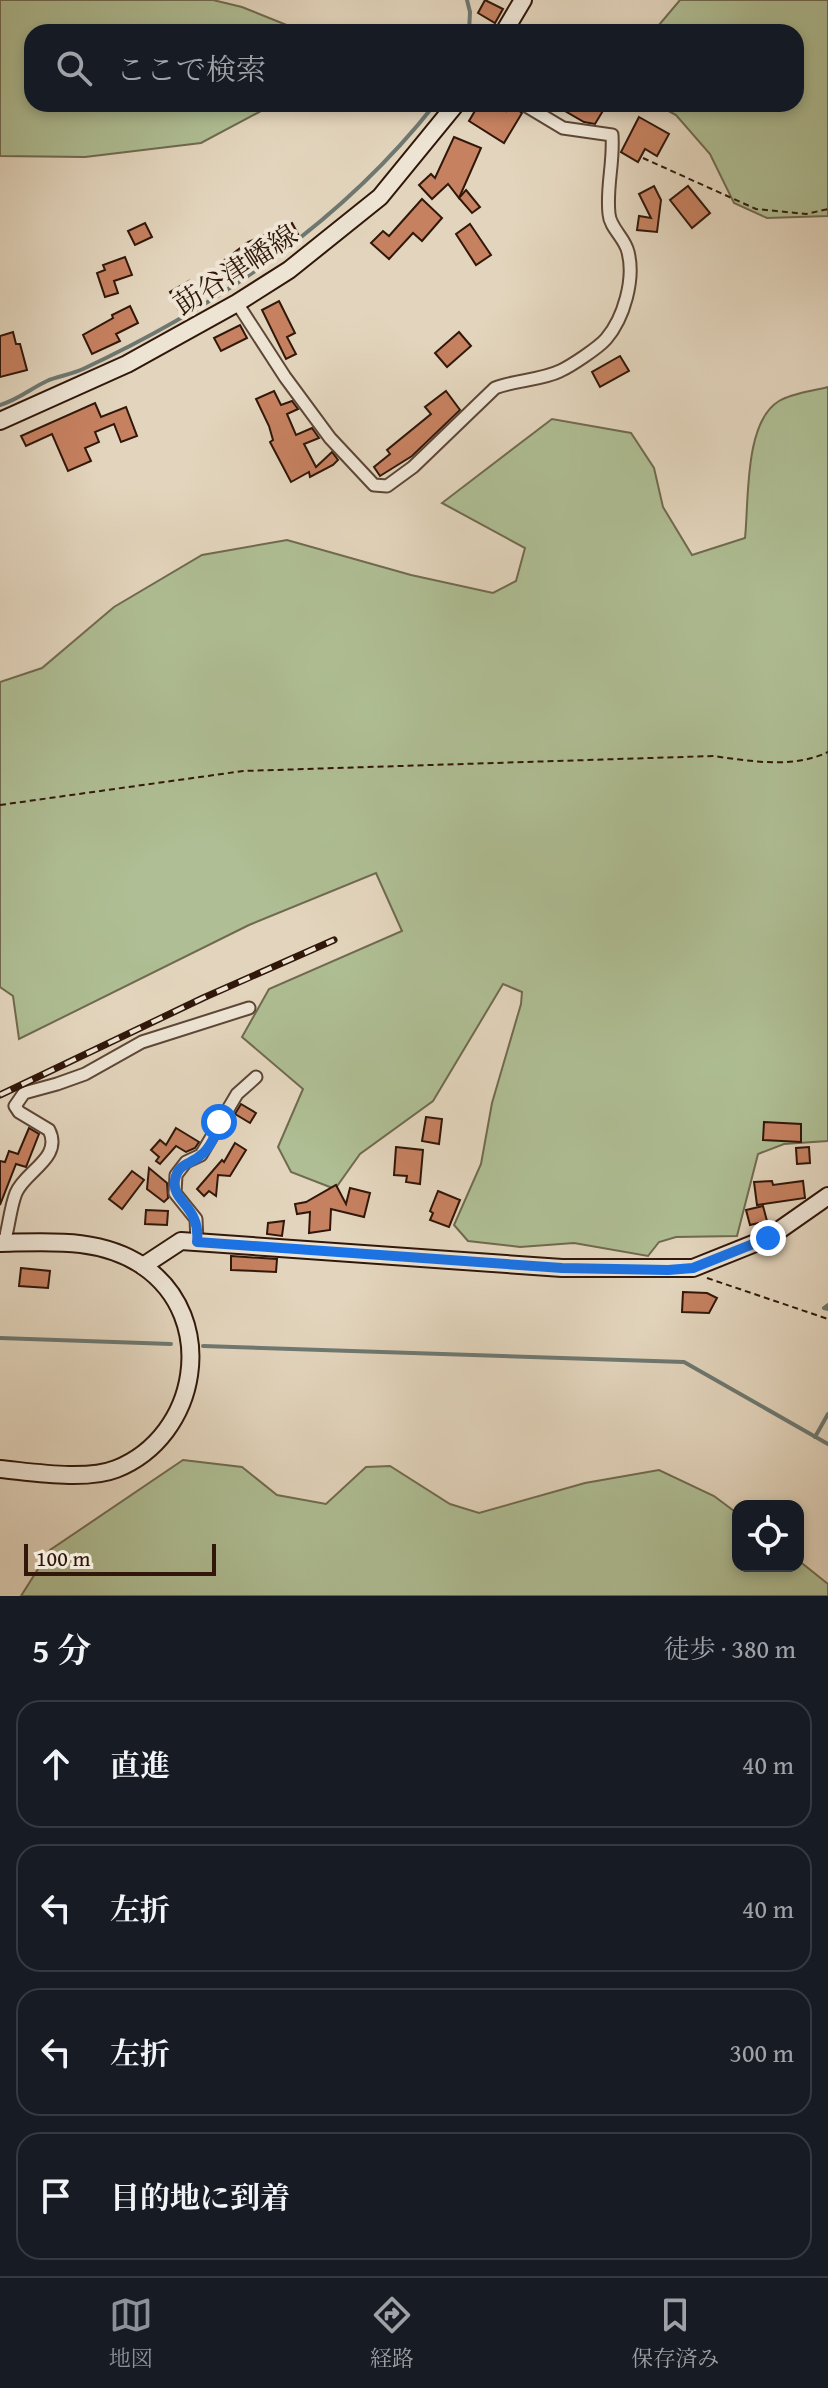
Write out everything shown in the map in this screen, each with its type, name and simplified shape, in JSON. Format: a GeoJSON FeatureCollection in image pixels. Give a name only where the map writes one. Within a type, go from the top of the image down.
{"type":"FeatureCollection","features":[{"type":"Feature","properties":{"kind":"street"},"geometry":{"type":"LineString","coordinates":[[509,24],[523,0]]}},
{"type":"Feature","properties":{"kind":"street","name":"莇谷津幡線"},"geometry":{"type":"LineString","coordinates":[[0,421],[127,364],[237,303],[289,270],[380,197],[449,112]]}},
{"type":"Feature","properties":{"kind":"street"},"geometry":{"type":"LineString","coordinates":[[237,303],[285,377],[330,438],[374,485],[387,486],[413,467],[495,388],[559,372],[605,340],[622,312],[629,280],[628,252],[621,235],[609,220],[607,199],[614,158],[612,135],[563,128],[536,112]]}},
{"type":"Feature","properties":{"kind":"street"},"geometry":{"type":"LineString","coordinates":[[0,1469],[83,1474],[114,1470],[144,1454],[170,1426],[186,1395],[191,1369],[189,1333],[181,1309],[163,1284],[143,1266],[120,1254],[93,1246],[65,1242],[2,1243],[15,1194],[49,1154],[52,1145],[49,1130],[19,1112],[15,1106],[19,1097],[85,1074],[142,1042],[249,1008]]}},
{"type":"Feature","properties":{"kind":"street"},"geometry":{"type":"LineString","coordinates":[[197,1242],[196,1219],[175,1193],[176,1175],[186,1162],[201,1155],[226,1110],[244,1086],[256,1077]]}},
{"type":"Feature","properties":{"kind":"street"},"geometry":{"type":"LineString","coordinates":[[143,1266],[181,1241],[562,1268],[693,1268],[768,1238],[828,1196]]}},
{"type":"Feature","properties":{"kind":"path"},"geometry":{"type":"LineString","coordinates":[[643,158],[756,209],[806,214],[828,209]]}},
{"type":"Feature","properties":{"kind":"path"},"geometry":{"type":"LineString","coordinates":[[0,805],[243,771],[713,756],[790,762],[817,758],[828,752]]}},
{"type":"Feature","properties":{"kind":"path"},"geometry":{"type":"LineString","coordinates":[[693,1268],[712,1282],[828,1319]]}},
{"type":"Feature","properties":{"kind":"green space"},"geometry":{"type":"Polygon","coordinates":[[[0,0],[213,0],[242,7],[284,24],[24,24],[24,112],[259,112],[201,143],[85,157],[0,156],[0,0]]]}},
{"type":"Feature","properties":{"kind":"green space"},"geometry":{"type":"Polygon","coordinates":[[[680,0],[828,0],[828,216],[767,218],[734,203],[710,154],[671,112],[804,112],[804,24],[660,24],[680,0]]]}},
{"type":"Feature","properties":{"kind":"green space"},"geometry":{"type":"Polygon","coordinates":[[[828,387],[828,1141],[784,1144],[758,1154],[737,1236],[676,1237],[659,1242],[648,1256],[574,1243],[520,1247],[468,1241],[454,1225],[481,1164],[492,1103],[521,1004],[522,992],[503,984],[433,1101],[360,1154],[335,1189],[291,1172],[278,1147],[303,1089],[242,1037],[269,989],[402,931],[376,873],[249,925],[19,1039],[13,996],[0,987],[0,682],[42,668],[114,607],[202,555],[287,540],[411,575],[493,593],[516,581],[525,548],[442,503],[552,419],[631,433],[654,468],[663,507],[692,555],[745,538],[750,464],[759,426],[768,411],[784,398],[828,387]]]}},
{"type":"Feature","properties":{"kind":"green space"},"geometry":{"type":"Polygon","coordinates":[[[183,1460],[242,1467],[277,1495],[326,1504],[366,1467],[390,1466],[450,1504],[479,1513],[585,1483],[659,1470],[714,1496],[732,1510],[732,1572],[804,1572],[804,1565],[828,1584],[828,1596],[21,1596],[50,1550],[183,1460]]]}},
{"type":"Feature","properties":{"kind":"building"},"geometry":{"type":"Polygon","coordinates":[[[485,0],[503,9],[495,23],[478,13],[485,0]]]}},
{"type":"Feature","properties":{"kind":"building"},"geometry":{"type":"Polygon","coordinates":[[[474,112],[522,113],[504,143],[469,121],[474,112]]]}},
{"type":"Feature","properties":{"kind":"building"},"geometry":{"type":"Polygon","coordinates":[[[567,112],[602,112],[595,124],[584,122],[567,112]]]}},
{"type":"Feature","properties":{"kind":"building"},"geometry":{"type":"Polygon","coordinates":[[[639,117],[669,134],[657,156],[645,149],[638,162],[621,152],[639,117]]]}},
{"type":"Feature","properties":{"kind":"building"},"geometry":{"type":"Polygon","coordinates":[[[454,137],[481,148],[459,198],[448,184],[432,199],[419,185],[431,174],[435,178],[454,137]]]}},
{"type":"Feature","properties":{"kind":"building"},"geometry":{"type":"Polygon","coordinates":[[[654,186],[661,200],[657,232],[637,230],[639,216],[651,218],[639,194],[654,186]]]}},
{"type":"Feature","properties":{"kind":"building"},"geometry":{"type":"Polygon","coordinates":[[[688,186],[710,213],[692,228],[670,200],[688,186]]]}},
{"type":"Feature","properties":{"kind":"building"},"geometry":{"type":"Polygon","coordinates":[[[466,190],[480,207],[472,213],[459,198],[466,190]]]}},
{"type":"Feature","properties":{"kind":"building"},"geometry":{"type":"Polygon","coordinates":[[[422,199],[442,218],[422,241],[413,233],[389,259],[371,243],[383,231],[389,236],[422,199]]]}},
{"type":"Feature","properties":{"kind":"building"},"geometry":{"type":"Polygon","coordinates":[[[145,223],[152,237],[135,245],[128,231],[145,223]]]}},
{"type":"Feature","properties":{"kind":"building"},"geometry":{"type":"Polygon","coordinates":[[[292,223],[298,234],[282,243],[285,248],[267,255],[231,283],[228,280],[178,309],[170,292],[189,281],[193,289],[248,242],[292,223]]]}},
{"type":"Feature","properties":{"kind":"building"},"geometry":{"type":"Polygon","coordinates":[[[470,224],[491,255],[476,265],[456,234],[470,224]]]}},
{"type":"Feature","properties":{"kind":"building"},"geometry":{"type":"Polygon","coordinates":[[[125,257],[132,275],[114,281],[118,293],[105,297],[97,273],[105,270],[103,265],[125,257]]]}},
{"type":"Feature","properties":{"kind":"building"},"geometry":{"type":"Polygon","coordinates":[[[279,301],[295,333],[287,337],[296,354],[286,359],[262,310],[279,301]]]}},
{"type":"Feature","properties":{"kind":"building"},"geometry":{"type":"Polygon","coordinates":[[[130,306],[138,323],[116,334],[120,341],[92,354],[83,335],[130,306]]]}},
{"type":"Feature","properties":{"kind":"building"},"geometry":{"type":"Polygon","coordinates":[[[240,325],[247,338],[221,351],[214,338],[240,325]]]}},
{"type":"Feature","properties":{"kind":"building"},"geometry":{"type":"Polygon","coordinates":[[[13,332],[16,344],[20,344],[27,370],[0,377],[0,336],[13,332]]]}},
{"type":"Feature","properties":{"kind":"building"},"geometry":{"type":"Polygon","coordinates":[[[459,332],[471,346],[447,367],[435,353],[459,332]]]}},
{"type":"Feature","properties":{"kind":"building"},"geometry":{"type":"Polygon","coordinates":[[[620,356],[629,371],[600,387],[592,372],[620,356]]]}},
{"type":"Feature","properties":{"kind":"building"},"geometry":{"type":"Polygon","coordinates":[[[274,391],[281,405],[292,401],[298,409],[287,414],[296,435],[312,428],[319,438],[304,444],[316,467],[332,452],[338,460],[333,465],[310,477],[309,472],[291,482],[270,442],[273,440],[269,426],[256,399],[274,391]]]}},
{"type":"Feature","properties":{"kind":"building"},"geometry":{"type":"Polygon","coordinates":[[[446,391],[460,410],[412,456],[380,476],[374,467],[390,454],[387,450],[431,414],[425,407],[446,391]]]}},
{"type":"Feature","properties":{"kind":"building"},"geometry":{"type":"Polygon","coordinates":[[[95,403],[101,417],[126,407],[137,436],[121,442],[114,424],[95,432],[99,442],[85,448],[91,461],[68,471],[52,434],[26,446],[21,436],[95,403]]]}},
{"type":"Feature","properties":{"kind":"building"},"geometry":{"type":"Polygon","coordinates":[[[241,1104],[256,1113],[250,1123],[235,1114],[241,1104]]]}},
{"type":"Feature","properties":{"kind":"building"},"geometry":{"type":"Polygon","coordinates":[[[426,1117],[442,1119],[439,1144],[422,1141],[426,1117]]]}},
{"type":"Feature","properties":{"kind":"building"},"geometry":{"type":"Polygon","coordinates":[[[764,1122],[801,1124],[801,1142],[763,1140],[764,1122]]]}},
{"type":"Feature","properties":{"kind":"building"},"geometry":{"type":"Polygon","coordinates":[[[29,1128],[39,1134],[26,1167],[16,1164],[0,1205],[0,1161],[5,1162],[9,1151],[18,1154],[29,1128]]]}},
{"type":"Feature","properties":{"kind":"building"},"geometry":{"type":"Polygon","coordinates":[[[176,1128],[199,1142],[186,1152],[176,1146],[160,1164],[156,1161],[159,1157],[151,1150],[160,1140],[166,1145],[176,1128]]]}},
{"type":"Feature","properties":{"kind":"building"},"geometry":{"type":"Polygon","coordinates":[[[235,1143],[246,1150],[230,1176],[218,1175],[216,1196],[209,1191],[204,1196],[197,1189],[222,1160],[224,1162],[235,1143]]]}},
{"type":"Feature","properties":{"kind":"building"},"geometry":{"type":"Polygon","coordinates":[[[396,1147],[423,1150],[420,1184],[406,1182],[407,1176],[394,1175],[396,1147]]]}},
{"type":"Feature","properties":{"kind":"building"},"geometry":{"type":"Polygon","coordinates":[[[809,1147],[810,1163],[797,1164],[796,1148],[809,1147]]]}},
{"type":"Feature","properties":{"kind":"building"},"geometry":{"type":"Polygon","coordinates":[[[149,1168],[167,1183],[168,1198],[164,1202],[147,1189],[149,1168]]]}},
{"type":"Feature","properties":{"kind":"building"},"geometry":{"type":"Polygon","coordinates":[[[132,1171],[144,1180],[122,1209],[109,1199],[132,1171]]]}},
{"type":"Feature","properties":{"kind":"building"},"geometry":{"type":"Polygon","coordinates":[[[772,1181],[773,1185],[803,1181],[805,1198],[757,1205],[754,1182],[772,1181]]]}},
{"type":"Feature","properties":{"kind":"building"},"geometry":{"type":"Polygon","coordinates":[[[336,1185],[346,1204],[350,1188],[370,1193],[364,1217],[331,1209],[330,1230],[309,1233],[310,1212],[297,1214],[295,1204],[306,1202],[336,1185]]]}},
{"type":"Feature","properties":{"kind":"building"},"geometry":{"type":"Polygon","coordinates":[[[438,1191],[460,1200],[449,1227],[430,1220],[438,1191]]]}},
{"type":"Feature","properties":{"kind":"building"},"geometry":{"type":"Polygon","coordinates":[[[763,1206],[767,1221],[750,1225],[746,1210],[763,1206]]]}},
{"type":"Feature","properties":{"kind":"building"},"geometry":{"type":"Polygon","coordinates":[[[146,1210],[168,1211],[167,1225],[145,1224],[146,1210]]]}},
{"type":"Feature","properties":{"kind":"building"},"geometry":{"type":"Polygon","coordinates":[[[284,1221],[282,1236],[267,1234],[268,1223],[284,1221]]]}},
{"type":"Feature","properties":{"kind":"building"},"geometry":{"type":"Polygon","coordinates":[[[231,1256],[277,1259],[276,1272],[231,1270],[231,1256]]]}},
{"type":"Feature","properties":{"kind":"building"},"geometry":{"type":"Polygon","coordinates":[[[21,1268],[50,1271],[48,1288],[19,1286],[21,1268]]]}},
{"type":"Feature","properties":{"kind":"building"},"geometry":{"type":"Polygon","coordinates":[[[683,1292],[707,1293],[717,1298],[709,1313],[682,1312],[683,1292]]]}},
{"type":"Feature","properties":{"kind":"waterway"},"geometry":{"type":"LineString","coordinates":[[467,0],[469,24]]}},
{"type":"Feature","properties":{"kind":"waterway"},"geometry":{"type":"LineString","coordinates":[[0,405],[133,344],[182,317],[275,257],[360,186],[428,112]]}},
{"type":"Feature","properties":{"kind":"waterway"},"geometry":{"type":"LineString","coordinates":[[828,1305],[824,1308],[828,1309]]}},
{"type":"Feature","properties":{"kind":"waterway"},"geometry":{"type":"LineString","coordinates":[[0,1338],[171,1344]]}},
{"type":"Feature","properties":{"kind":"waterway"},"geometry":{"type":"LineString","coordinates":[[203,1346],[684,1362],[828,1444]]}},
{"type":"Feature","properties":{"kind":"waterway"},"geometry":{"type":"LineString","coordinates":[[815,1437],[828,1414]]}},
{"type":"Feature","properties":{"kind":"railway"},"geometry":{"type":"LineString","coordinates":[[0,1095],[203,998],[334,940]]}},
{"type":"Feature","properties":{"kind":"route"},"geometry":{"type":"LineString","coordinates":[[219,1122],[212,1140],[201,1155],[186,1162],[176,1175],[175,1193],[196,1219],[197,1242],[562,1268],[668,1270],[693,1268],[768,1238]]}}]}
